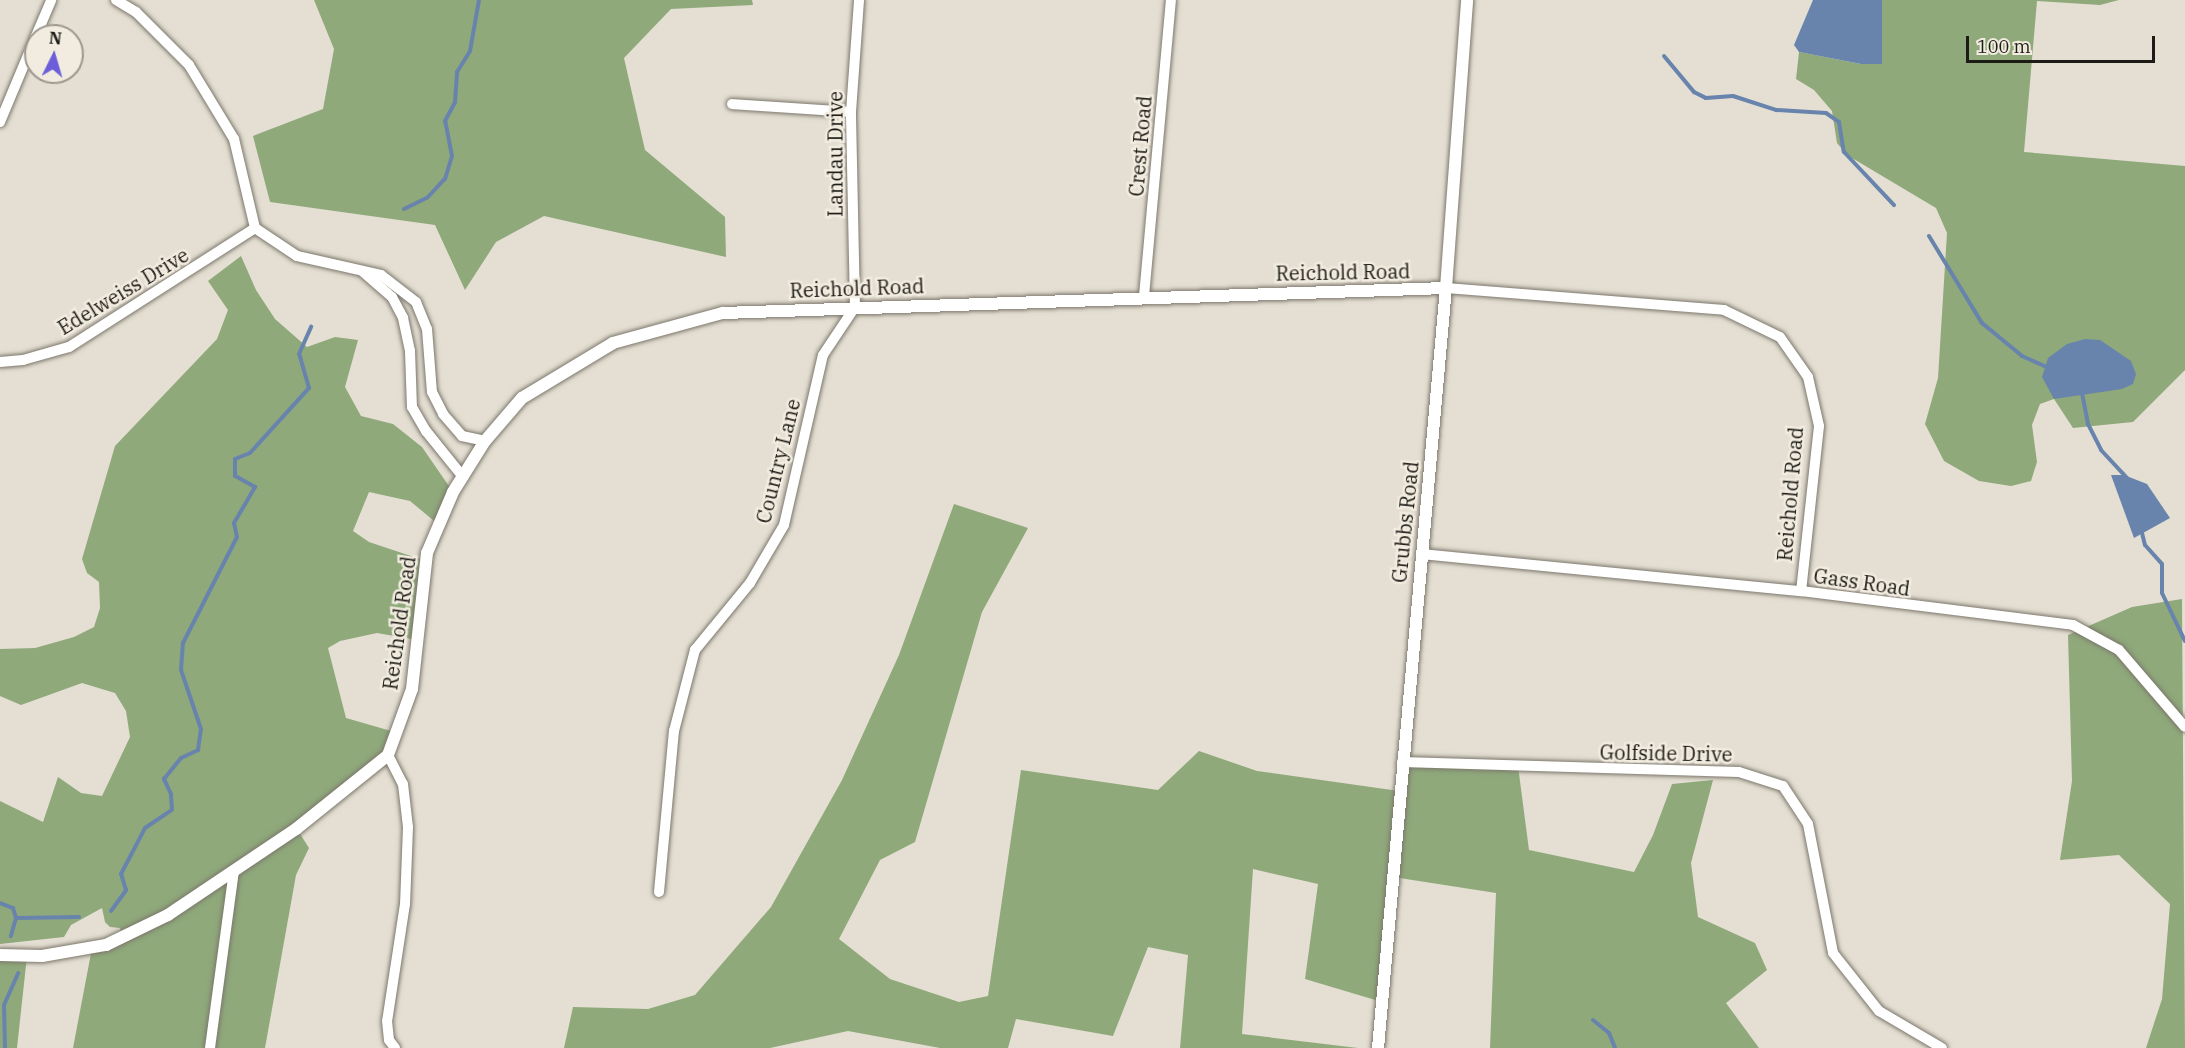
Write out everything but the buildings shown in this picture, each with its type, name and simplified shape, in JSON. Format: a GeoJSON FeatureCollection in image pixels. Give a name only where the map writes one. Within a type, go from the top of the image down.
{"type":"FeatureCollection","features":[{"type":"Feature","properties":{"kind":"street"},"geometry":{"type":"LineString","coordinates":[[41,24],[51,0]]}},
{"type":"Feature","properties":{"kind":"street"},"geometry":{"type":"LineString","coordinates":[[116,0],[136,12],[189,65],[234,139],[255,228],[297,256],[381,275],[416,302],[427,329],[432,392],[443,414],[462,436],[485,441]]}},
{"type":"Feature","properties":{"kind":"street","name":"Landau Drive"},"geometry":{"type":"LineString","coordinates":[[855,307],[851,111],[859,0]]}},
{"type":"Feature","properties":{"kind":"street","name":"Crest Road"},"geometry":{"type":"LineString","coordinates":[[1144,296],[1171,0]]}},
{"type":"Feature","properties":{"kind":"street","name":"Grubbs Road"},"geometry":{"type":"LineString","coordinates":[[1378,1048],[1446,288],[1467,0]]}},
{"type":"Feature","properties":{"kind":"street"},"geometry":{"type":"LineString","coordinates":[[0,122],[24,65]]}},
{"type":"Feature","properties":{"kind":"street"},"geometry":{"type":"LineString","coordinates":[[732,104],[851,111]]}},
{"type":"Feature","properties":{"kind":"street","name":"Edelweiss Drive"},"geometry":{"type":"LineString","coordinates":[[0,362],[23,360],[69,347],[255,228]]}},
{"type":"Feature","properties":{"kind":"street"},"geometry":{"type":"LineString","coordinates":[[362,271],[392,297],[403,318],[410,351],[412,407],[426,431],[463,477]]}},
{"type":"Feature","properties":{"kind":"street","name":"Reichold Road"},"geometry":{"type":"LineString","coordinates":[[0,955],[42,956],[106,945],[168,915],[234,872],[353,786],[388,755],[412,689],[427,553],[463,477],[485,441],[522,398],[613,343],[723,313],[1144,296],[1446,288],[1724,310],[1780,337],[1808,377],[1819,426],[1801,591]]}},
{"type":"Feature","properties":{"kind":"street","name":"Country Lane"},"geometry":{"type":"LineString","coordinates":[[659,892],[674,731],[695,650],[750,583],[784,525],[823,355],[855,307]]}},
{"type":"Feature","properties":{"kind":"street","name":"Gass Road"},"geometry":{"type":"LineString","coordinates":[[1421,554],[1801,591],[2073,625],[2119,650],[2185,727]]}},
{"type":"Feature","properties":{"kind":"street"},"geometry":{"type":"LineString","coordinates":[[388,755],[403,784],[408,827],[405,904],[387,1021],[389,1040],[395,1048]]}},
{"type":"Feature","properties":{"kind":"street","name":"Golfside Drive"},"geometry":{"type":"LineString","coordinates":[[1402,762],[1738,772],[1783,786],[1808,824],[1833,953],[1879,1011],[1941,1048]]}},
{"type":"Feature","properties":{"kind":"street"},"geometry":{"type":"LineString","coordinates":[[210,1048],[234,872]]}},
{"type":"Feature","properties":{"kind":"green space"},"geometry":{"type":"Polygon","coordinates":[[[314,0],[752,0],[753,5],[671,9],[624,58],[645,150],[725,217],[726,257],[544,216],[496,242],[465,290],[435,225],[270,202],[253,136],[323,109],[334,49],[314,0]]]}},
{"type":"Feature","properties":{"kind":"green space"},"geometry":{"type":"Polygon","coordinates":[[[1882,0],[2119,0],[2100,5],[2037,1],[2024,152],[2185,166],[2185,370],[2133,422],[2073,428],[2054,399],[2040,404],[2032,425],[2037,462],[2031,481],[2011,486],[1979,481],[1944,461],[1925,424],[1938,378],[1947,233],[1936,208],[1847,155],[1837,143],[1832,111],[1814,90],[1796,79],[1799,52],[1861,64],[1882,64],[1882,0]]]}},
{"type":"Feature","properties":{"kind":"green space"},"geometry":{"type":"Polygon","coordinates":[[[241,256],[256,290],[275,319],[307,347],[335,337],[358,340],[345,387],[361,416],[393,424],[422,447],[453,492],[439,525],[410,501],[369,492],[353,531],[369,542],[426,561],[417,640],[377,633],[340,641],[328,648],[346,718],[398,733],[388,755],[297,829],[309,848],[296,875],[265,1048],[73,1048],[92,948],[122,937],[120,928],[110,927],[105,922],[102,908],[71,925],[64,937],[0,944],[0,801],[43,822],[58,777],[81,793],[102,796],[130,737],[126,711],[115,693],[82,683],[21,705],[0,696],[0,649],[35,648],[74,637],[94,627],[100,608],[99,582],[87,573],[82,559],[115,446],[217,339],[228,310],[208,281],[241,256]]]}},
{"type":"Feature","properties":{"kind":"green space"},"geometry":{"type":"Polygon","coordinates":[[[954,504],[1028,528],[982,612],[915,842],[880,860],[839,939],[890,979],[959,1002],[988,996],[1021,770],[1158,790],[1199,751],[1257,771],[1399,791],[1402,762],[1518,766],[1529,850],[1634,872],[1653,835],[1672,784],[1713,780],[1691,863],[1698,917],[1755,943],[1767,970],[1726,1003],[1759,1048],[1490,1048],[1496,893],[1393,877],[1382,1002],[1305,979],[1318,884],[1253,869],[1242,1034],[1358,1048],[1180,1048],[1188,955],[1148,947],[1113,1036],[1016,1019],[1008,1048],[940,1048],[848,1031],[770,1048],[564,1048],[573,1007],[648,1009],[695,995],[771,907],[842,780],[899,655],[954,504]]]}},
{"type":"Feature","properties":{"kind":"green space"},"geometry":{"type":"Polygon","coordinates":[[[2182,599],[2185,1048],[2146,1048],[2162,999],[2170,904],[2119,855],[2060,860],[2072,781],[2068,635],[2132,607],[2182,599]]]}},
{"type":"Feature","properties":{"kind":"green space"},"geometry":{"type":"Polygon","coordinates":[[[0,955],[27,956],[17,1048],[0,1048],[0,955]]]}},
{"type":"Feature","properties":{"kind":"water"},"geometry":{"type":"Polygon","coordinates":[[[1813,0],[1882,0],[1882,64],[1861,64],[1799,52],[1794,45],[1813,0]]]}},
{"type":"Feature","properties":{"kind":"water"},"geometry":{"type":"Polygon","coordinates":[[[2085,339],[2100,340],[2131,361],[2136,374],[2133,384],[2122,389],[2054,399],[2042,377],[2048,358],[2067,344],[2085,339]]]}},
{"type":"Feature","properties":{"kind":"water"},"geometry":{"type":"Polygon","coordinates":[[[2111,475],[2124,475],[2147,484],[2170,518],[2134,538],[2111,475]]]}},
{"type":"Feature","properties":{"kind":"waterway"},"geometry":{"type":"LineString","coordinates":[[404,209],[427,198],[445,179],[452,156],[445,121],[455,102],[457,72],[470,51],[479,0]]}},
{"type":"Feature","properties":{"kind":"waterway"},"geometry":{"type":"LineString","coordinates":[[1664,56],[1694,92],[1706,98],[1733,96],[1776,110],[1826,113],[1839,122],[1844,152],[1894,205]]}},
{"type":"Feature","properties":{"kind":"waterway"},"geometry":{"type":"LineString","coordinates":[[1929,236],[1982,323],[2022,356],[2047,367]]}},
{"type":"Feature","properties":{"kind":"waterway"},"geometry":{"type":"LineString","coordinates":[[111,911],[126,890],[121,874],[145,828],[172,810],[171,794],[164,779],[181,758],[198,750],[201,729],[181,670],[183,643],[237,537],[234,523],[255,487],[235,476],[235,459],[250,453],[309,388],[299,354],[311,327]]}},
{"type":"Feature","properties":{"kind":"waterway"},"geometry":{"type":"LineString","coordinates":[[2082,393],[2088,424],[2101,450],[2127,478]]}},
{"type":"Feature","properties":{"kind":"waterway"},"geometry":{"type":"LineString","coordinates":[[2142,533],[2145,545],[2162,564],[2162,593],[2185,641]]}},
{"type":"Feature","properties":{"kind":"waterway"},"geometry":{"type":"LineString","coordinates":[[0,903],[13,908],[16,918],[11,936]]}},
{"type":"Feature","properties":{"kind":"waterway"},"geometry":{"type":"LineString","coordinates":[[16,918],[79,917]]}},
{"type":"Feature","properties":{"kind":"waterway"},"geometry":{"type":"LineString","coordinates":[[5,1048],[4,1005],[18,973]]}},
{"type":"Feature","properties":{"kind":"waterway"},"geometry":{"type":"LineString","coordinates":[[1593,1020],[1609,1033],[1615,1048]]}}]}
